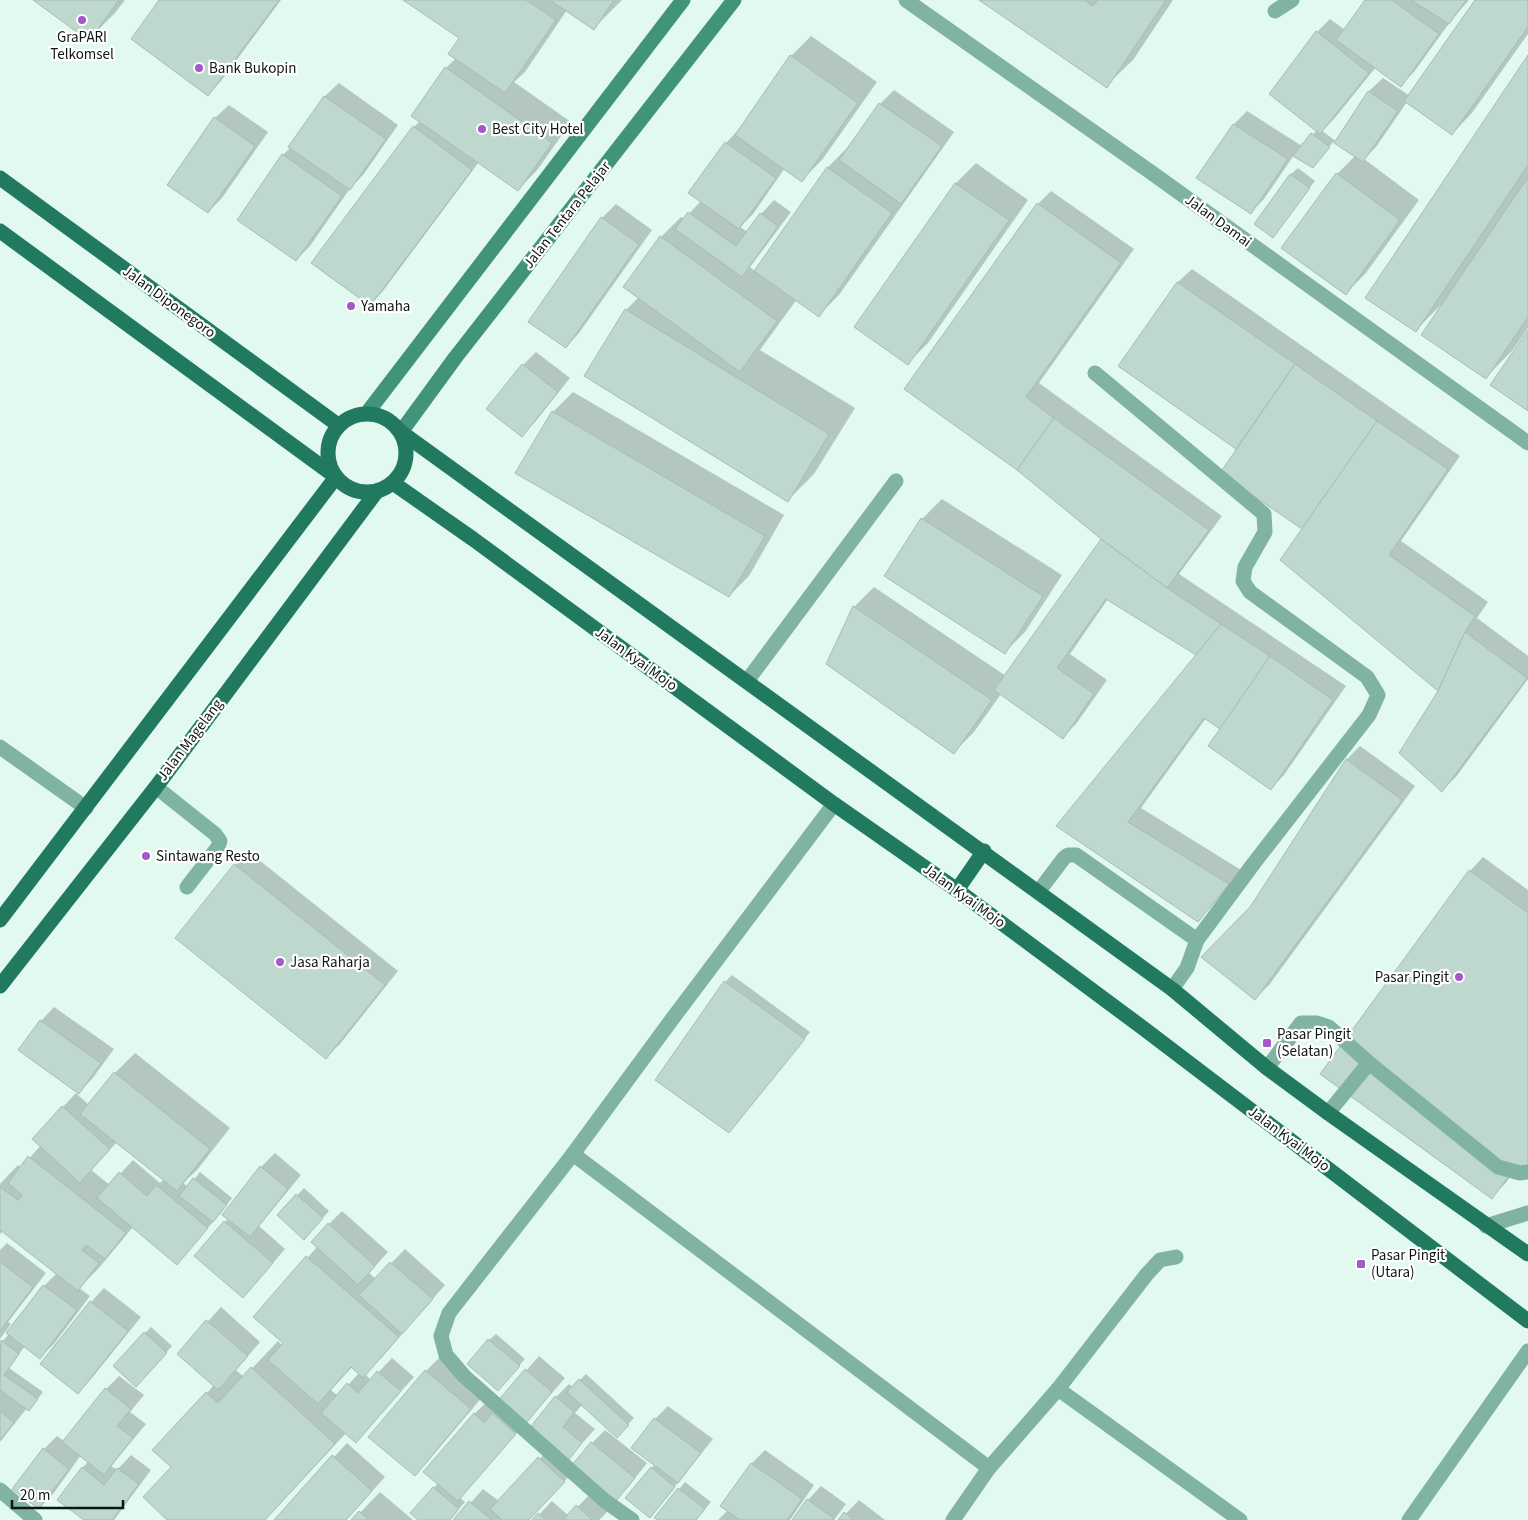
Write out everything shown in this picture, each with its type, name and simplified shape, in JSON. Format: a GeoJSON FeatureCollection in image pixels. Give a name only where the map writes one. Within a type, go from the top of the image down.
{"type":"FeatureCollection","features":[{"type":"Feature","properties":{"kind":"main road"},"geometry":{"type":"LineString","coordinates":[[367,413],[683,0]]}},
{"type":"Feature","properties":{"kind":"main road","name":"Jalan Tentara Pelajar"},"geometry":{"type":"LineString","coordinates":[[401,432],[451,364],[734,0]]}},
{"type":"Feature","properties":{"kind":"main road","name":"Jalan Diponegoro"},"geometry":{"type":"LineString","coordinates":[[0,178],[338,425]]}},
{"type":"Feature","properties":{"kind":"main road"},"geometry":{"type":"LineString","coordinates":[[0,231],[350,488],[362,492],[377,491],[392,483],[404,466],[406,453],[401,432]]}},
{"type":"Feature","properties":{"kind":"main road"},"geometry":{"type":"LineString","coordinates":[[336,477],[328,460],[328,447],[331,435],[338,425],[349,418],[367,413],[387,419],[401,432],[984,851],[1172,989],[1267,1068],[1328,1113],[1528,1254]]}},
{"type":"Feature","properties":{"kind":"main road"},"geometry":{"type":"LineString","coordinates":[[0,920],[336,477]]}},
{"type":"Feature","properties":{"kind":"main road","name":"Jalan Kyai Mojo"},"geometry":{"type":"LineString","coordinates":[[392,483],[473,539],[834,804],[957,890],[1151,1034],[1528,1321]]}},
{"type":"Feature","properties":{"kind":"main road","name":"Jalan Magelang"},"geometry":{"type":"LineString","coordinates":[[0,986],[156,787],[377,491]]}},
{"type":"Feature","properties":{"kind":"main road"},"geometry":{"type":"LineString","coordinates":[[957,890],[984,851]]}},
{"type":"Feature","properties":{"kind":"street","name":"Jalan Damai"},"geometry":{"type":"LineString","coordinates":[[906,0],[1528,443]]}},
{"type":"Feature","properties":{"kind":"street"},"geometry":{"type":"LineString","coordinates":[[1275,10],[1292,0]]}},
{"type":"Feature","properties":{"kind":"street"},"geometry":{"type":"LineString","coordinates":[[1095,374],[1264,514],[1266,532],[1245,567],[1243,580],[1250,592],[1367,677],[1378,694],[1369,715],[1254,862],[1197,940],[1187,968],[1172,989]]}},
{"type":"Feature","properties":{"kind":"street"},"geometry":{"type":"LineString","coordinates":[[747,680],[896,481]]}},
{"type":"Feature","properties":{"kind":"street"},"geometry":{"type":"LineString","coordinates":[[0,747],[86,808]]}},
{"type":"Feature","properties":{"kind":"street"},"geometry":{"type":"LineString","coordinates":[[156,787],[215,834],[220,841],[187,887]]}},
{"type":"Feature","properties":{"kind":"street"},"geometry":{"type":"LineString","coordinates":[[632,1520],[605,1501],[464,1376],[446,1355],[441,1336],[449,1313],[573,1154],[834,804]]}},
{"type":"Feature","properties":{"kind":"street"},"geometry":{"type":"LineString","coordinates":[[1039,892],[1064,858],[1068,855],[1076,855],[1197,940]]}},
{"type":"Feature","properties":{"kind":"street"},"geometry":{"type":"LineString","coordinates":[[1267,1068],[1301,1023],[1317,1023],[1329,1027],[1369,1063],[1498,1167],[1520,1174],[1528,1172]]}},
{"type":"Feature","properties":{"kind":"street"},"geometry":{"type":"LineString","coordinates":[[1328,1113],[1369,1063]]}},
{"type":"Feature","properties":{"kind":"street"},"geometry":{"type":"LineString","coordinates":[[573,1154],[989,1468]]}},
{"type":"Feature","properties":{"kind":"street"},"geometry":{"type":"LineString","coordinates":[[1486,1226],[1528,1213]]}},
{"type":"Feature","properties":{"kind":"street"},"geometry":{"type":"LineString","coordinates":[[953,1520],[989,1468],[1058,1389],[1147,1274],[1160,1260],[1176,1257]]}},
{"type":"Feature","properties":{"kind":"street"},"geometry":{"type":"LineString","coordinates":[[1409,1520],[1528,1351]]}},
{"type":"Feature","properties":{"kind":"street"},"geometry":{"type":"LineString","coordinates":[[1058,1389],[1240,1520]]}},
{"type":"Feature","properties":{"kind":"street"},"geometry":{"type":"LineString","coordinates":[[0,1490],[35,1520]]}},
{"type":"Feature","properties":{"kind":"building","name":"GraPARI Telkomsel"},"geometry":{"type":"Polygon","coordinates":[[[33,0],[119,0],[89,41],[33,0]]]}},
{"type":"Feature","properties":{"kind":"building","name":"Bank Bukopin"},"geometry":{"type":"Polygon","coordinates":[[[159,0],[279,0],[208,96],[131,39],[159,0]]]}},
{"type":"Feature","properties":{"kind":"building"},"geometry":{"type":"Polygon","coordinates":[[[403,0],[526,0],[556,20],[505,93],[448,54],[459,38],[403,0]]]}},
{"type":"Feature","properties":{"kind":"building"},"geometry":{"type":"Polygon","coordinates":[[[550,0],[614,0],[594,30],[550,0]]]}},
{"type":"Feature","properties":{"kind":"building"},"geometry":{"type":"Polygon","coordinates":[[[979,0],[1084,0],[1093,6],[1098,0],[1166,0],[1107,88],[979,0]]]}},
{"type":"Feature","properties":{"kind":"building"},"geometry":{"type":"Polygon","coordinates":[[[1365,0],[1392,0],[1439,34],[1401,87],[1336,40],[1365,0]]]}},
{"type":"Feature","properties":{"kind":"building"},"geometry":{"type":"Polygon","coordinates":[[[1411,0],[1466,0],[1449,24],[1411,0]]]}},
{"type":"Feature","properties":{"kind":"building"},"geometry":{"type":"Polygon","coordinates":[[[1475,0],[1528,0],[1528,27],[1452,135],[1404,101],[1475,0]]]}},
{"type":"Feature","properties":{"kind":"building"},"geometry":{"type":"Polygon","coordinates":[[[1316,31],[1369,73],[1320,134],[1269,94],[1316,31]]]}},
{"type":"Feature","properties":{"kind":"building"},"geometry":{"type":"Polygon","coordinates":[[[790,55],[858,103],[802,182],[735,135],[790,55]]]}},
{"type":"Feature","properties":{"kind":"building"},"geometry":{"type":"Polygon","coordinates":[[[1528,55],[1528,165],[1416,332],[1365,298],[1528,55]]]}},
{"type":"Feature","properties":{"kind":"building","name":"Best City Hotel"},"geometry":{"type":"Polygon","coordinates":[[[445,67],[552,143],[518,191],[411,116],[445,67]]]}},
{"type":"Feature","properties":{"kind":"building"},"geometry":{"type":"Polygon","coordinates":[[[1368,91],[1398,111],[1363,162],[1334,143],[1368,91]]]}},
{"type":"Feature","properties":{"kind":"building"},"geometry":{"type":"Polygon","coordinates":[[[324,96],[386,139],[350,190],[288,147],[324,96]]]}},
{"type":"Feature","properties":{"kind":"building"},"geometry":{"type":"Polygon","coordinates":[[[879,103],[942,146],[901,204],[839,160],[879,103]]]}},
{"type":"Feature","properties":{"kind":"building"},"geometry":{"type":"Polygon","coordinates":[[[214,117],[255,146],[208,213],[167,185],[214,117]]]}},
{"type":"Feature","properties":{"kind":"building"},"geometry":{"type":"Polygon","coordinates":[[[1233,124],[1288,159],[1251,214],[1196,178],[1233,124]]]}},
{"type":"Feature","properties":{"kind":"building"},"geometry":{"type":"Polygon","coordinates":[[[413,126],[472,170],[370,306],[311,263],[413,126]]]}},
{"type":"Feature","properties":{"kind":"building"},"geometry":{"type":"Polygon","coordinates":[[[1311,133],[1330,147],[1313,168],[1293,156],[1311,133]]]}},
{"type":"Feature","properties":{"kind":"building"},"geometry":{"type":"Polygon","coordinates":[[[725,142],[776,178],[739,229],[688,193],[725,142]]]}},
{"type":"Feature","properties":{"kind":"building"},"geometry":{"type":"Polygon","coordinates":[[[282,154],[342,196],[296,261],[237,220],[282,154]]]}},
{"type":"Feature","properties":{"kind":"building"},"geometry":{"type":"Polygon","coordinates":[[[827,167],[892,213],[819,317],[754,271],[827,167]]]}},
{"type":"Feature","properties":{"kind":"building"},"geometry":{"type":"Polygon","coordinates":[[[1336,173],[1400,220],[1346,295],[1281,248],[1336,173]]]}},
{"type":"Feature","properties":{"kind":"building"},"geometry":{"type":"Polygon","coordinates":[[[1290,174],[1310,188],[1273,238],[1254,224],[1290,174]]]}},
{"type":"Feature","properties":{"kind":"building"},"geometry":{"type":"Polygon","coordinates":[[[1528,177],[1528,317],[1486,379],[1421,335],[1528,177]]]}},
{"type":"Feature","properties":{"kind":"building"},"geometry":{"type":"Polygon","coordinates":[[[955,183],[1009,220],[908,365],[854,327],[955,183]]]}},
{"type":"Feature","properties":{"kind":"building"},"geometry":{"type":"Polygon","coordinates":[[[1037,203],[1121,263],[1026,397],[1054,418],[1017,470],[904,389],[1037,203]]]}},
{"type":"Feature","properties":{"kind":"building"},"geometry":{"type":"Polygon","coordinates":[[[688,212],[736,246],[760,213],[778,226],[742,277],[675,229],[688,212]]]}},
{"type":"Feature","properties":{"kind":"building"},"geometry":{"type":"Polygon","coordinates":[[[601,217],[639,244],[566,348],[528,322],[601,217]]]}},
{"type":"Feature","properties":{"kind":"building"},"geometry":{"type":"Polygon","coordinates":[[[660,236],[777,321],[740,372],[623,287],[660,236]]]}},
{"type":"Feature","properties":{"kind":"building"},"geometry":{"type":"Polygon","coordinates":[[[1177,282],[1295,364],[1236,449],[1118,366],[1177,282]]]}},
{"type":"Feature","properties":{"kind":"building"},"geometry":{"type":"Polygon","coordinates":[[[625,309],[829,434],[788,502],[584,376],[625,309]]]}},
{"type":"Feature","properties":{"kind":"building"},"geometry":{"type":"Polygon","coordinates":[[[1528,330],[1528,411],[1490,385],[1528,330]]]}},
{"type":"Feature","properties":{"kind":"building"},"geometry":{"type":"Polygon","coordinates":[[[522,364],[558,392],[522,437],[486,409],[522,364]]]}},
{"type":"Feature","properties":{"kind":"building"},"geometry":{"type":"Polygon","coordinates":[[[1295,364],[1377,421],[1302,529],[1220,473],[1295,364]]]}},
{"type":"Feature","properties":{"kind":"building"},"geometry":{"type":"Polygon","coordinates":[[[552,411],[765,536],[729,597],[515,473],[552,411]]]}},
{"type":"Feature","properties":{"kind":"building"},"geometry":{"type":"Polygon","coordinates":[[[1054,418],[1209,530],[1167,588],[1101,539],[1017,470],[1054,418]]]}},
{"type":"Feature","properties":{"kind":"building"},"geometry":{"type":"Polygon","coordinates":[[[1377,421],[1448,469],[1389,555],[1475,616],[1465,632],[1438,691],[1280,560],[1377,421]]]}},
{"type":"Feature","properties":{"kind":"building"},"geometry":{"type":"Polygon","coordinates":[[[921,518],[1043,596],[1005,654],[884,576],[921,518]]]}},
{"type":"Feature","properties":{"kind":"building"},"geometry":{"type":"Polygon","coordinates":[[[1101,539],[1167,588],[1221,624],[1196,655],[1106,599],[1057,668],[1094,694],[1063,739],[994,690],[1101,539]]]}},
{"type":"Feature","properties":{"kind":"building"},"geometry":{"type":"Polygon","coordinates":[[[853,606],[992,700],[954,754],[826,664],[853,606]]]}},
{"type":"Feature","properties":{"kind":"building"},"geometry":{"type":"Polygon","coordinates":[[[1221,624],[1270,656],[1220,729],[1204,718],[1128,822],[1229,884],[1198,922],[1056,826],[1221,624]]]}},
{"type":"Feature","properties":{"kind":"building"},"geometry":{"type":"Polygon","coordinates":[[[1465,632],[1527,678],[1442,792],[1399,753],[1438,691],[1465,632]]]}},
{"type":"Feature","properties":{"kind":"building"},"geometry":{"type":"Polygon","coordinates":[[[1270,656],[1333,700],[1271,790],[1208,746],[1270,656]]]}},
{"type":"Feature","properties":{"kind":"building"},"geometry":{"type":"Polygon","coordinates":[[[1346,759],[1402,800],[1255,1000],[1201,957],[1250,907],[1346,759]]]}},
{"type":"Feature","properties":{"kind":"building","name":"Jasa Raharja"},"geometry":{"type":"Polygon","coordinates":[[[234,864],[385,985],[326,1059],[175,938],[234,864]]]}},
{"type":"Feature","properties":{"kind":"building","name":"Pasar Pingit"},"geometry":{"type":"Polygon","coordinates":[[[1469,870],[1528,913],[1528,1174],[1516,1166],[1492,1199],[1320,1074],[1469,870]]]}},
{"type":"Feature","properties":{"kind":"building"},"geometry":{"type":"Polygon","coordinates":[[[724,981],[805,1039],[729,1133],[655,1080],[724,981]]]}},
{"type":"Feature","properties":{"kind":"building"},"geometry":{"type":"Polygon","coordinates":[[[40,1020],[101,1063],[79,1094],[18,1050],[40,1020]]]}},
{"type":"Feature","properties":{"kind":"building"},"geometry":{"type":"Polygon","coordinates":[[[114,1072],[210,1149],[177,1191],[80,1114],[114,1072]]]}},
{"type":"Feature","properties":{"kind":"building"},"geometry":{"type":"Polygon","coordinates":[[[62,1106],[110,1149],[80,1183],[32,1139],[62,1106]]]}},
{"type":"Feature","properties":{"kind":"building"},"geometry":{"type":"Polygon","coordinates":[[[28,1156],[126,1233],[105,1259],[86,1245],[82,1250],[99,1263],[78,1291],[0,1230],[0,1187],[18,1200],[22,1195],[8,1183],[28,1156]]]}},
{"type":"Feature","properties":{"kind":"building"},"geometry":{"type":"Polygon","coordinates":[[[260,1166],[288,1189],[250,1237],[222,1215],[260,1166]]]}},
{"type":"Feature","properties":{"kind":"building"},"geometry":{"type":"Polygon","coordinates":[[[119,1172],[147,1196],[156,1185],[208,1228],[177,1265],[97,1198],[119,1172]]]}},
{"type":"Feature","properties":{"kind":"building"},"geometry":{"type":"Polygon","coordinates":[[[193,1178],[227,1205],[213,1222],[179,1196],[193,1178]]]}},
{"type":"Feature","properties":{"kind":"building"},"geometry":{"type":"Polygon","coordinates":[[[296,1194],[323,1218],[304,1240],[277,1215],[296,1194]]]}},
{"type":"Feature","properties":{"kind":"building"},"geometry":{"type":"Polygon","coordinates":[[[224,1221],[273,1263],[243,1298],[194,1256],[224,1221]]]}},
{"type":"Feature","properties":{"kind":"building"},"geometry":{"type":"Polygon","coordinates":[[[328,1223],[375,1266],[358,1285],[311,1242],[328,1223]]]}},
{"type":"Feature","properties":{"kind":"building"},"geometry":{"type":"Polygon","coordinates":[[[306,1256],[399,1337],[363,1378],[351,1367],[318,1404],[268,1360],[283,1343],[253,1317],[306,1256]]]}},
{"type":"Feature","properties":{"kind":"building"},"geometry":{"type":"Polygon","coordinates":[[[0,1262],[33,1287],[0,1331],[0,1262]]]}},
{"type":"Feature","properties":{"kind":"building"},"geometry":{"type":"Polygon","coordinates":[[[390,1262],[433,1299],[402,1334],[359,1295],[390,1262]]]}},
{"type":"Feature","properties":{"kind":"building"},"geometry":{"type":"Polygon","coordinates":[[[43,1285],[77,1310],[40,1359],[6,1333],[43,1285]]]}},
{"type":"Feature","properties":{"kind":"building"},"geometry":{"type":"Polygon","coordinates":[[[90,1301],[128,1331],[78,1394],[40,1364],[90,1301]]]}},
{"type":"Feature","properties":{"kind":"building"},"geometry":{"type":"Polygon","coordinates":[[[206,1320],[248,1356],[218,1390],[177,1354],[206,1320]]]}},
{"type":"Feature","properties":{"kind":"building"},"geometry":{"type":"Polygon","coordinates":[[[144,1332],[167,1353],[136,1387],[113,1366],[144,1332]]]}},
{"type":"Feature","properties":{"kind":"building"},"geometry":{"type":"Polygon","coordinates":[[[488,1339],[520,1366],[498,1391],[467,1364],[488,1339]]]}},
{"type":"Feature","properties":{"kind":"building"},"geometry":{"type":"Polygon","coordinates":[[[1,1340],[19,1354],[4,1375],[38,1399],[29,1411],[0,1390],[1,1340]]]}},
{"type":"Feature","properties":{"kind":"building"},"geometry":{"type":"Polygon","coordinates":[[[251,1367],[335,1444],[265,1520],[167,1520],[143,1497],[171,1467],[152,1450],[206,1392],[218,1403],[251,1367]]]}},
{"type":"Feature","properties":{"kind":"building"},"geometry":{"type":"Polygon","coordinates":[[[525,1369],[552,1392],[523,1427],[496,1403],[525,1369]]]}},
{"type":"Feature","properties":{"kind":"building"},"geometry":{"type":"Polygon","coordinates":[[[425,1370],[471,1409],[415,1476],[368,1437],[425,1370]]]}},
{"type":"Feature","properties":{"kind":"building"},"geometry":{"type":"Polygon","coordinates":[[[377,1371],[401,1391],[356,1443],[321,1413],[347,1383],[358,1393],[377,1371]]]}},
{"type":"Feature","properties":{"kind":"building"},"geometry":{"type":"Polygon","coordinates":[[[579,1379],[629,1425],[617,1438],[567,1392],[579,1379]]]}},
{"type":"Feature","properties":{"kind":"building"},"geometry":{"type":"Polygon","coordinates":[[[105,1388],[131,1409],[117,1426],[133,1438],[104,1475],[62,1442],[105,1388]]]}},
{"type":"Feature","properties":{"kind":"building"},"geometry":{"type":"Polygon","coordinates":[[[555,1396],[574,1412],[563,1427],[582,1443],[567,1462],[528,1430],[555,1396]]]}},
{"type":"Feature","properties":{"kind":"building"},"geometry":{"type":"Polygon","coordinates":[[[0,1411],[14,1423],[0,1440],[0,1411]]]}},
{"type":"Feature","properties":{"kind":"building"},"geometry":{"type":"Polygon","coordinates":[[[474,1413],[484,1423],[492,1413],[516,1434],[458,1501],[423,1472],[474,1413]]]}},
{"type":"Feature","properties":{"kind":"building"},"geometry":{"type":"Polygon","coordinates":[[[654,1418],[701,1453],[678,1483],[631,1448],[654,1418]]]}},
{"type":"Feature","properties":{"kind":"building"},"geometry":{"type":"Polygon","coordinates":[[[591,1442],[635,1478],[616,1501],[572,1465],[591,1442]]]}},
{"type":"Feature","properties":{"kind":"building"},"geometry":{"type":"Polygon","coordinates":[[[43,1448],[69,1469],[39,1509],[12,1489],[43,1448]]]}},
{"type":"Feature","properties":{"kind":"building"},"geometry":{"type":"Polygon","coordinates":[[[332,1455],[372,1491],[346,1520],[274,1520],[332,1455]]]}},
{"type":"Feature","properties":{"kind":"building"},"geometry":{"type":"Polygon","coordinates":[[[538,1457],[565,1482],[529,1520],[502,1520],[490,1509],[538,1457]]]}},
{"type":"Feature","properties":{"kind":"building"},"geometry":{"type":"Polygon","coordinates":[[[751,1463],[802,1499],[787,1520],[740,1520],[720,1506],[751,1463]]]}},
{"type":"Feature","properties":{"kind":"building"},"geometry":{"type":"Polygon","coordinates":[[[82,1467],[104,1485],[117,1468],[139,1484],[112,1520],[84,1520],[57,1500],[82,1467]]]}},
{"type":"Feature","properties":{"kind":"building"},"geometry":{"type":"Polygon","coordinates":[[[651,1467],[675,1487],[650,1518],[625,1498],[651,1467]]]}},
{"type":"Feature","properties":{"kind":"building"},"geometry":{"type":"Polygon","coordinates":[[[433,1487],[459,1509],[450,1520],[418,1520],[410,1513],[433,1487]]]}},
{"type":"Feature","properties":{"kind":"building"},"geometry":{"type":"Polygon","coordinates":[[[678,1488],[705,1509],[696,1520],[658,1520],[654,1518],[678,1488]]]}},
{"type":"Feature","properties":{"kind":"building"},"geometry":{"type":"Polygon","coordinates":[[[807,1499],[833,1518],[832,1520],[792,1520],[807,1499]]]}},
{"type":"Feature","properties":{"kind":"building"},"geometry":{"type":"Polygon","coordinates":[[[469,1501],[492,1520],[453,1520],[469,1501]]]}},
{"type":"Feature","properties":{"kind":"building"},"geometry":{"type":"Polygon","coordinates":[[[576,1505],[592,1520],[563,1520],[576,1505]]]}},
{"type":"Feature","properties":{"kind":"building"},"geometry":{"type":"Polygon","coordinates":[[[359,1511],[369,1520],[351,1520],[359,1511]]]}},
{"type":"Feature","properties":{"kind":"building"},"geometry":{"type":"Polygon","coordinates":[[[844,1512],[854,1520],[838,1520],[844,1512]]]}},
{"type":"Feature","properties":{"kind":"building"},"geometry":{"type":"Polygon","coordinates":[[[538,1513],[546,1520],[532,1520],[538,1513]]]}},
{"type":"Feature","properties":{"kind":"place","name":"GraPARI Telkomsel"},"geometry":{"type":"Point","coordinates":[82,20]}},
{"type":"Feature","properties":{"kind":"place","name":"Bank Bukopin"},"geometry":{"type":"Point","coordinates":[199,68]}},
{"type":"Feature","properties":{"kind":"place","name":"Best City Hotel"},"geometry":{"type":"Point","coordinates":[482,129]}},
{"type":"Feature","properties":{"kind":"place","name":"Yamaha"},"geometry":{"type":"Point","coordinates":[351,306]}},
{"type":"Feature","properties":{"kind":"place","name":"Sintawang Resto"},"geometry":{"type":"Point","coordinates":[146,856]}},
{"type":"Feature","properties":{"kind":"place","name":"Jasa Raharja"},"geometry":{"type":"Point","coordinates":[280,962]}},
{"type":"Feature","properties":{"kind":"place","name":"Pasar Pingit"},"geometry":{"type":"Point","coordinates":[1459,977]}},
{"type":"Feature","properties":{"kind":"place","name":"Pasar Pingit (Selatan)"},"geometry":{"type":"Point","coordinates":[1267,1043]}},
{"type":"Feature","properties":{"kind":"place","name":"Pasar Pingit (Utara)"},"geometry":{"type":"Point","coordinates":[1361,1264]}}]}
